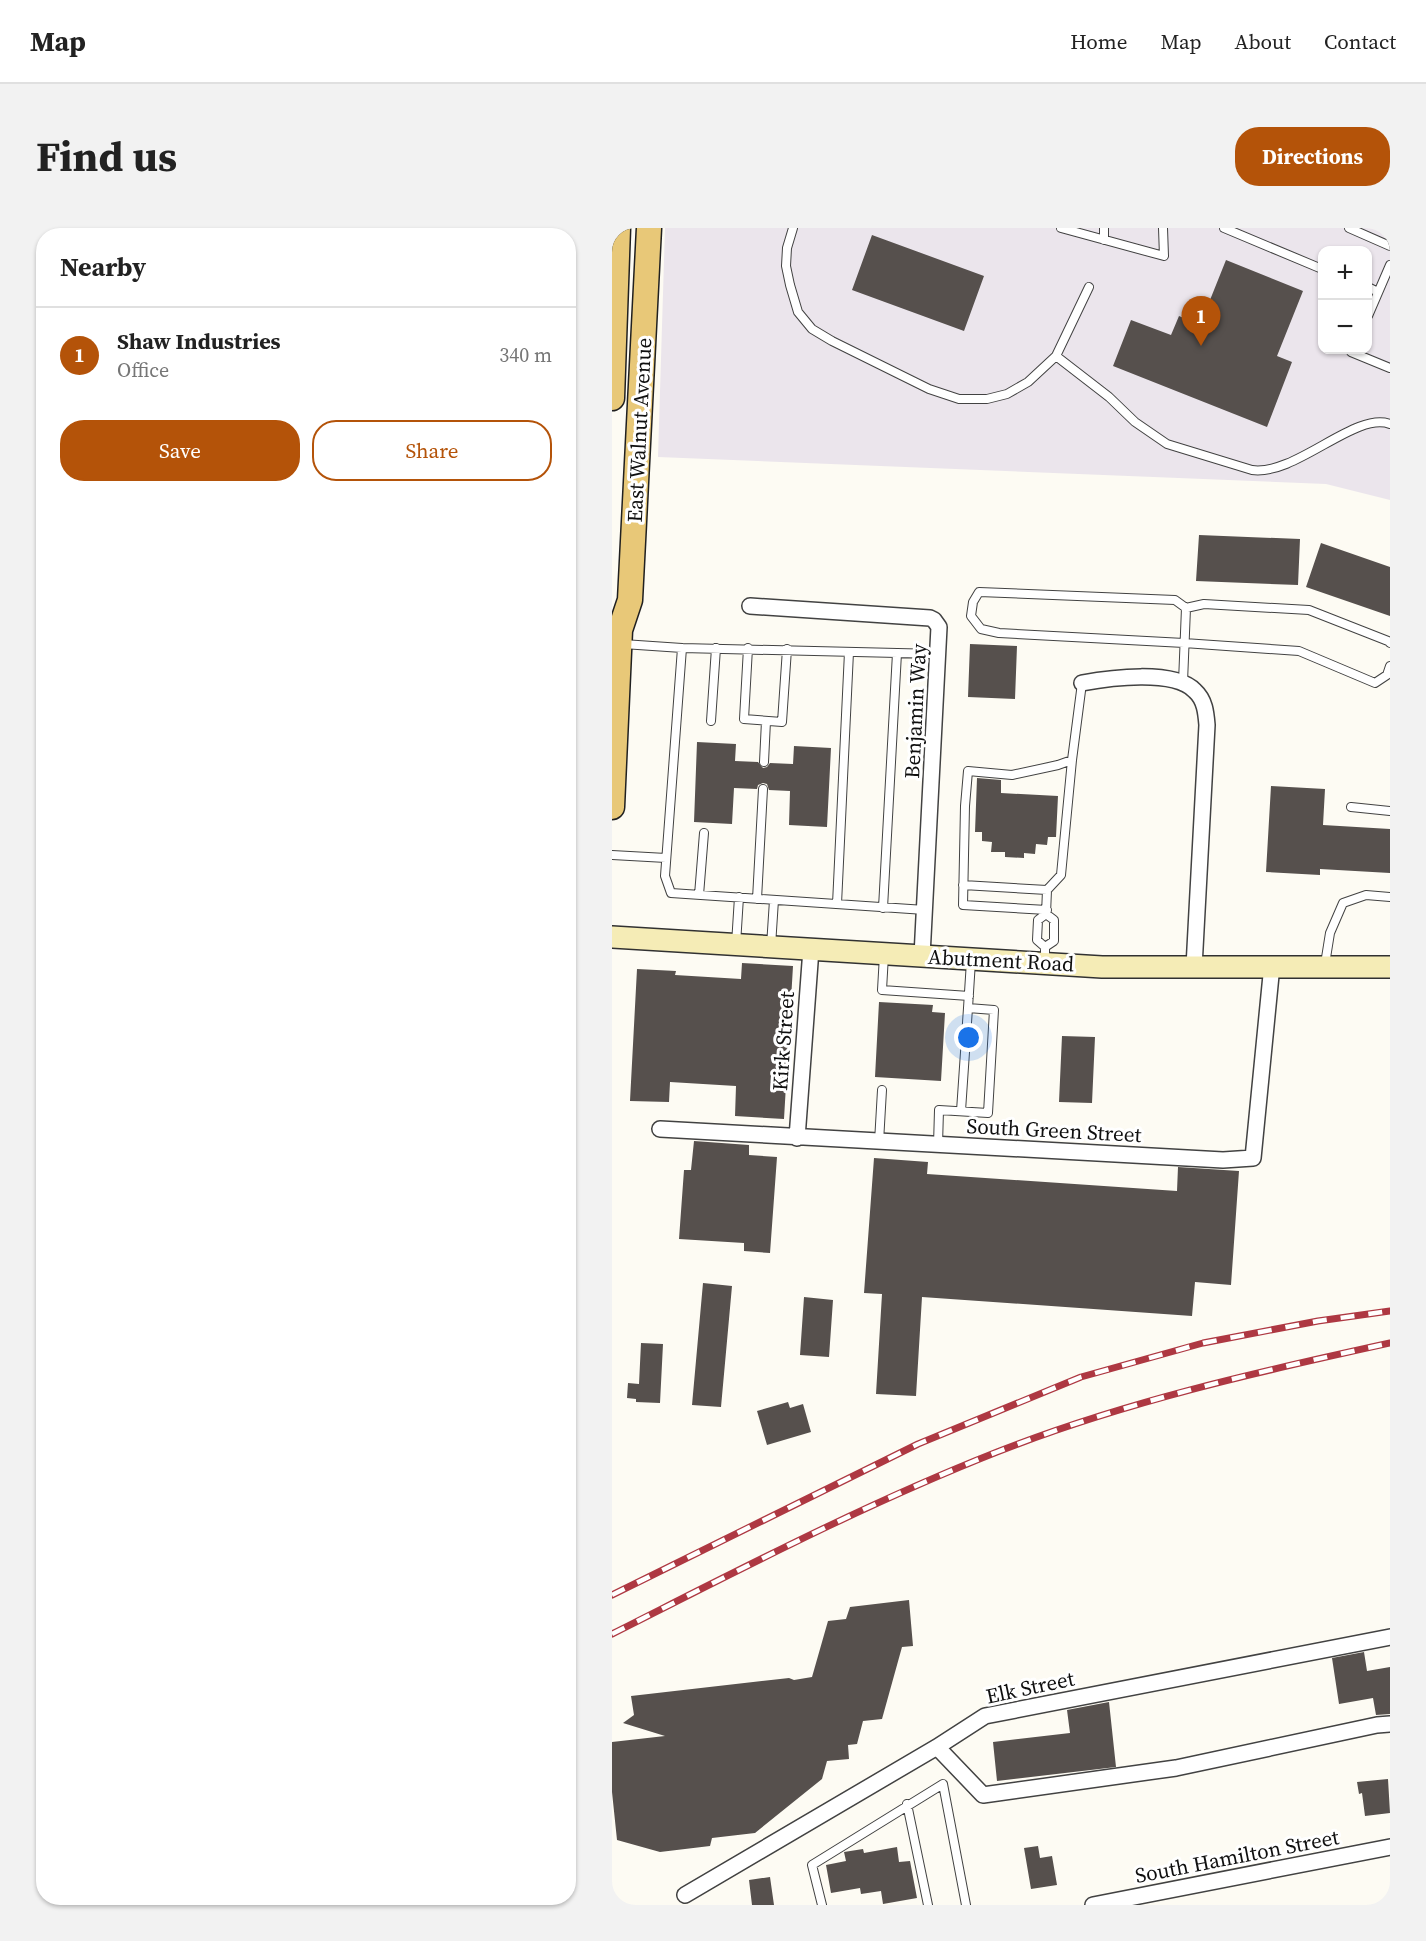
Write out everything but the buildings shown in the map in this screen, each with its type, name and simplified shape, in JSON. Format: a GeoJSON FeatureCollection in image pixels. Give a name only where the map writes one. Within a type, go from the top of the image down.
{"type":"FeatureCollection","features":[{"type":"Feature","properties":{"kind":"main road","name":"East Walnut Avenue"},"geometry":{"type":"LineString","coordinates":[[612,398],[618,228]]}},
{"type":"Feature","properties":{"kind":"main road","name":"East Walnut Avenue"},"geometry":{"type":"LineString","coordinates":[[612,807],[617,629],[630,600],[649,228]]}},
{"type":"Feature","properties":{"kind":"main road","name":"Abutment Road"},"geometry":{"type":"LineString","coordinates":[[612,937],[971,959],[1045,955],[1113,967],[1272,965],[1390,967]]}},
{"type":"Feature","properties":{"kind":"street","name":"Benjamin Way"},"geometry":{"type":"LineString","coordinates":[[750,606],[930,618],[939,627],[922,956]]}},
{"type":"Feature","properties":{"kind":"street"},"geometry":{"type":"LineString","coordinates":[[1082,683],[1116,677],[1162,678],[1183,682],[1197,692],[1203,702],[1207,725],[1194,967]]}},
{"type":"Feature","properties":{"kind":"street","name":"Kirk Street"},"geometry":{"type":"LineString","coordinates":[[797,1138],[811,949]]}},
{"type":"Feature","properties":{"kind":"street","name":"South Green Street"},"geometry":{"type":"LineString","coordinates":[[660,1129],[1223,1161],[1252,1158],[1272,965]]}},
{"type":"Feature","properties":{"kind":"street","name":"Elk Street"},"geometry":{"type":"LineString","coordinates":[[685,1895],[937,1747],[985,1716],[1390,1637]]}},
{"type":"Feature","properties":{"kind":"street"},"geometry":{"type":"LineString","coordinates":[[937,1747],[983,1795],[1176,1768],[1390,1724]]}},
{"type":"Feature","properties":{"kind":"street","name":"South Hamilton Street"},"geometry":{"type":"LineString","coordinates":[[1092,1905],[1390,1847]]}},
{"type":"Feature","properties":{"kind":"lane"},"geometry":{"type":"LineString","coordinates":[[793,228],[787,248],[786,266],[798,312],[812,329],[929,389],[959,399],[987,399],[1007,394],[1028,382],[1056,356],[1089,287]]}},
{"type":"Feature","properties":{"kind":"lane"},"geometry":{"type":"LineString","coordinates":[[1061,228],[1164,256],[1163,228]]}},
{"type":"Feature","properties":{"kind":"lane"},"geometry":{"type":"LineString","coordinates":[[1104,228],[1104,240]]}},
{"type":"Feature","properties":{"kind":"lane"},"geometry":{"type":"LineString","coordinates":[[1224,228],[1318,267]]}},
{"type":"Feature","properties":{"kind":"lane"},"geometry":{"type":"LineString","coordinates":[[1349,228],[1390,246]]}},
{"type":"Feature","properties":{"kind":"lane"},"geometry":{"type":"LineString","coordinates":[[1372,306],[1390,265]]}},
{"type":"Feature","properties":{"kind":"lane"},"geometry":{"type":"LineString","coordinates":[[1372,290],[1378,292]]}},
{"type":"Feature","properties":{"kind":"lane"},"geometry":{"type":"LineString","coordinates":[[1356,354],[1390,368]]}},
{"type":"Feature","properties":{"kind":"lane"},"geometry":{"type":"LineString","coordinates":[[1056,356],[1109,397],[1135,422],[1167,444],[1252,470],[1264,472],[1280,467],[1363,425],[1390,424]]}},
{"type":"Feature","properties":{"kind":"lane"},"geometry":{"type":"LineString","coordinates":[[1390,643],[1388,640],[1309,610],[1204,604],[1186,608],[1175,600],[980,592],[973,602],[971,616],[981,629],[999,633],[1299,651],[1375,683],[1387,675],[1390,666]]}},
{"type":"Feature","properties":{"kind":"lane"},"geometry":{"type":"LineString","coordinates":[[1183,682],[1186,608]]}},
{"type":"Feature","properties":{"kind":"lane"},"geometry":{"type":"LineString","coordinates":[[617,629],[682,648],[939,654]]}},
{"type":"Feature","properties":{"kind":"lane"},"geometry":{"type":"LineString","coordinates":[[682,648],[665,876],[671,893],[925,910]]}},
{"type":"Feature","properties":{"kind":"lane"},"geometry":{"type":"LineString","coordinates":[[711,721],[716,648]]}},
{"type":"Feature","properties":{"kind":"lane"},"geometry":{"type":"LineString","coordinates":[[748,648],[744,719],[782,722],[787,650]]}},
{"type":"Feature","properties":{"kind":"lane"},"geometry":{"type":"LineString","coordinates":[[837,904],[849,651]]}},
{"type":"Feature","properties":{"kind":"lane"},"geometry":{"type":"LineString","coordinates":[[883,908],[897,653]]}},
{"type":"Feature","properties":{"kind":"lane"},"geometry":{"type":"LineString","coordinates":[[1045,955],[1054,940],[1054,920],[1047,912],[1047,890],[1061,875],[1082,683]]}},
{"type":"Feature","properties":{"kind":"lane"},"geometry":{"type":"LineString","coordinates":[[764,762],[766,721]]}},
{"type":"Feature","properties":{"kind":"lane"},"geometry":{"type":"LineString","coordinates":[[1047,912],[963,905],[968,771],[1012,775],[1072,760]]}},
{"type":"Feature","properties":{"kind":"lane"},"geometry":{"type":"LineString","coordinates":[[757,898],[763,789]]}},
{"type":"Feature","properties":{"kind":"lane"},"geometry":{"type":"LineString","coordinates":[[1351,807],[1390,811]]}},
{"type":"Feature","properties":{"kind":"lane"},"geometry":{"type":"LineString","coordinates":[[699,895],[704,833]]}},
{"type":"Feature","properties":{"kind":"lane"},"geometry":{"type":"LineString","coordinates":[[612,855],[666,858]]}},
{"type":"Feature","properties":{"kind":"lane"},"geometry":{"type":"LineString","coordinates":[[963,885],[1047,890]]}},
{"type":"Feature","properties":{"kind":"lane"},"geometry":{"type":"LineString","coordinates":[[1325,966],[1330,933],[1343,903],[1366,895],[1390,897]]}},
{"type":"Feature","properties":{"kind":"lane"},"geometry":{"type":"LineString","coordinates":[[736,944],[739,897]]}},
{"type":"Feature","properties":{"kind":"lane"},"geometry":{"type":"LineString","coordinates":[[771,946],[774,900]]}},
{"type":"Feature","properties":{"kind":"lane"},"geometry":{"type":"LineString","coordinates":[[1045,955],[1037,940],[1038,920],[1047,912]]}},
{"type":"Feature","properties":{"kind":"lane"},"geometry":{"type":"LineString","coordinates":[[884,953],[882,990],[969,996]]}},
{"type":"Feature","properties":{"kind":"lane"},"geometry":{"type":"LineString","coordinates":[[961,1111],[971,959]]}},
{"type":"Feature","properties":{"kind":"lane"},"geometry":{"type":"LineString","coordinates":[[938,1145],[939,1110],[987,1113],[994,1010],[968,1008]]}},
{"type":"Feature","properties":{"kind":"lane"},"geometry":{"type":"LineString","coordinates":[[879,1142],[882,1090]]}},
{"type":"Feature","properties":{"kind":"lane"},"geometry":{"type":"LineString","coordinates":[[822,1905],[812,1865],[907,1804],[943,1784],[966,1905]]}},
{"type":"Feature","properties":{"kind":"lane"},"geometry":{"type":"LineString","coordinates":[[907,1804],[928,1905]]}},
{"type":"Feature","properties":{"kind":"shaded area"},"geometry":{"type":"Polygon","coordinates":[[[665,228],[1390,228],[1390,500],[1326,484],[658,457],[665,228]]]}},
{"type":"Feature","properties":{"kind":"railway"},"geometry":{"type":"LineString","coordinates":[[612,1595],[918,1444],[1081,1377],[1203,1343],[1318,1321],[1390,1311]]}},
{"type":"Feature","properties":{"kind":"railway"},"geometry":{"type":"LineString","coordinates":[[612,1634],[899,1493],[1045,1434],[1191,1390],[1390,1343]]}},
{"type":"Feature","properties":{"kind":"place","name":"Shaw Industries"},"geometry":{"type":"Point","coordinates":[1201,346]}}]}
